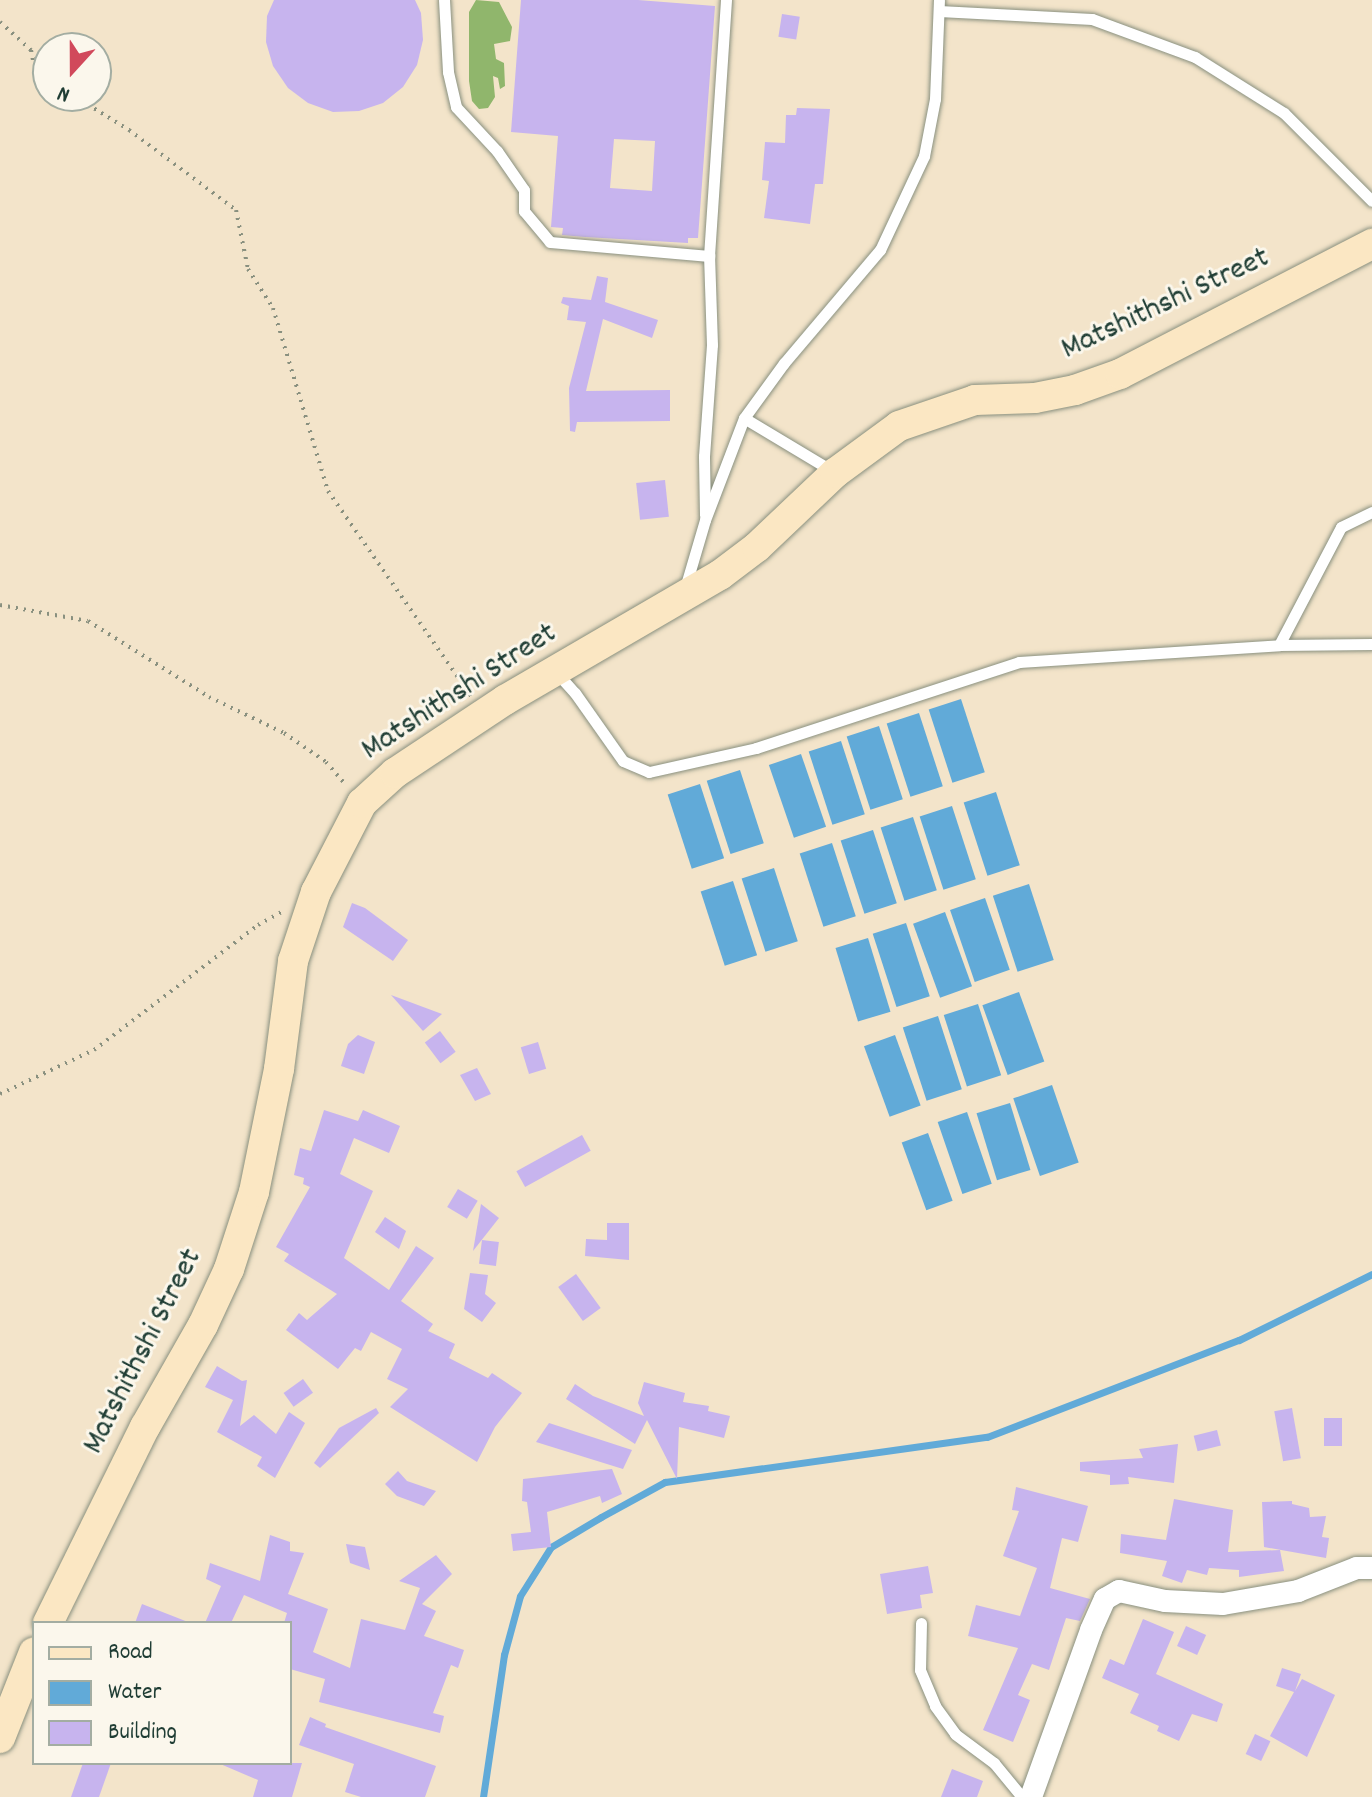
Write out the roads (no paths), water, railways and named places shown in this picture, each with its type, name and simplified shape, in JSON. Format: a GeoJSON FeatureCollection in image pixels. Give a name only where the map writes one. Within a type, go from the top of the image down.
{"type":"FeatureCollection","features":[{"type":"Feature","properties":{"kind":"main road","name":"Matshithshi Street"},"geometry":{"type":"LineString","coordinates":[[49,1621],[145,1427],[203,1325],[229,1269],[254,1192],[279,1069],[293,961],[316,892],[362,803],[395,773],[483,714],[720,575],[757,547],[835,473],[899,426],[935,411],[975,400],[1035,398],[1062,393],[1120,374],[1372,244]]}},
{"type":"Feature","properties":{"kind":"main road"},"geometry":{"type":"LineString","coordinates":[[0,1738],[32,1657]]}},
{"type":"Feature","properties":{"kind":"street"},"geometry":{"type":"LineString","coordinates":[[1031,1797],[1105,1599],[1119,1591],[1165,1601],[1223,1604],[1298,1591],[1357,1568],[1372,1568]]}},
{"type":"Feature","properties":{"kind":"lane"},"geometry":{"type":"LineString","coordinates":[[444,0],[448,72],[456,107],[497,151],[524,190],[524,211],[550,242],[709,256]]}},
{"type":"Feature","properties":{"kind":"lane"},"geometry":{"type":"LineString","coordinates":[[705,520],[704,456],[712,345],[709,256],[726,0]]}},
{"type":"Feature","properties":{"kind":"lane"},"geometry":{"type":"LineString","coordinates":[[683,596],[705,520],[744,418],[784,363],[880,250],[924,156],[935,99],[939,6],[1092,19],[1195,57],[1284,113],[1372,201]]}},
{"type":"Feature","properties":{"kind":"lane"},"geometry":{"type":"LineString","coordinates":[[744,418],[835,473]]}},
{"type":"Feature","properties":{"kind":"lane"},"geometry":{"type":"LineString","coordinates":[[1279,645],[1341,527],[1372,512]]}},
{"type":"Feature","properties":{"kind":"lane"},"geometry":{"type":"LineString","coordinates":[[556,672],[575,693],[623,761],[649,772],[756,748],[1019,662],[1279,645],[1372,644]]}},
{"type":"Feature","properties":{"kind":"lane"},"geometry":{"type":"LineString","coordinates":[[921,1623],[920,1670],[935,1706],[955,1734],[994,1763],[1022,1797]]}},
{"type":"Feature","properties":{"kind":"water"},"geometry":{"type":"Polygon","coordinates":[[[961,699],[985,772],[952,783],[929,710],[961,699]]]}},
{"type":"Feature","properties":{"kind":"water"},"geometry":{"type":"Polygon","coordinates":[[[919,713],[943,786],[910,797],[887,724],[919,713]]]}},
{"type":"Feature","properties":{"kind":"water"},"geometry":{"type":"Polygon","coordinates":[[[879,726],[903,799],[870,810],[847,737],[879,726]]]}},
{"type":"Feature","properties":{"kind":"water"},"geometry":{"type":"Polygon","coordinates":[[[841,741],[865,814],[832,825],[809,752],[841,741]]]}},
{"type":"Feature","properties":{"kind":"water"},"geometry":{"type":"Polygon","coordinates":[[[801,754],[826,827],[794,838],[769,765],[801,754]]]}},
{"type":"Feature","properties":{"kind":"water"},"geometry":{"type":"Polygon","coordinates":[[[740,770],[764,843],[731,854],[707,781],[740,770]]]}},
{"type":"Feature","properties":{"kind":"water"},"geometry":{"type":"Polygon","coordinates":[[[700,784],[724,858],[692,869],[668,795],[700,784]]]}},
{"type":"Feature","properties":{"kind":"water"},"geometry":{"type":"Polygon","coordinates":[[[996,792],[1020,865],[987,876],[964,803],[996,792]]]}},
{"type":"Feature","properties":{"kind":"water"},"geometry":{"type":"Polygon","coordinates":[[[952,806],[976,879],[943,890],[920,817],[952,806]]]}},
{"type":"Feature","properties":{"kind":"water"},"geometry":{"type":"Polygon","coordinates":[[[913,817],[937,890],[904,901],[881,828],[913,817]]]}},
{"type":"Feature","properties":{"kind":"water"},"geometry":{"type":"Polygon","coordinates":[[[873,830],[897,903],[864,914],[841,841],[873,830]]]}},
{"type":"Feature","properties":{"kind":"water"},"geometry":{"type":"Polygon","coordinates":[[[832,843],[856,916],[823,927],[800,854],[832,843]]]}},
{"type":"Feature","properties":{"kind":"water"},"geometry":{"type":"Polygon","coordinates":[[[774,868],[798,941],[765,952],[742,879],[774,868]]]}},
{"type":"Feature","properties":{"kind":"water"},"geometry":{"type":"Polygon","coordinates":[[[733,881],[757,955],[725,966],[701,892],[733,881]]]}},
{"type":"Feature","properties":{"kind":"water"},"geometry":{"type":"Polygon","coordinates":[[[1029,884],[1054,960],[1018,972],[993,896],[1029,884]]]}},
{"type":"Feature","properties":{"kind":"water"},"geometry":{"type":"Polygon","coordinates":[[[985,898],[1010,970],[975,982],[950,910],[985,898]]]}},
{"type":"Feature","properties":{"kind":"water"},"geometry":{"type":"Polygon","coordinates":[[[945,912],[972,986],[940,998],[913,924],[945,912]]]}},
{"type":"Feature","properties":{"kind":"water"},"geometry":{"type":"Polygon","coordinates":[[[906,923],[930,996],[897,1007],[873,934],[906,923]]]}},
{"type":"Feature","properties":{"kind":"water"},"geometry":{"type":"Polygon","coordinates":[[[868,938],[891,1012],[858,1022],[835,948],[868,938]]]}},
{"type":"Feature","properties":{"kind":"water"},"geometry":{"type":"Polygon","coordinates":[[[1019,992],[1044,1062],[1008,1075],[982,1005],[1019,992]]]}},
{"type":"Feature","properties":{"kind":"water"},"geometry":{"type":"Polygon","coordinates":[[[978,1004],[1001,1075],[967,1086],[944,1015],[978,1004]]]}},
{"type":"Feature","properties":{"kind":"water"},"geometry":{"type":"Polygon","coordinates":[[[938,1016],[962,1089],[927,1101],[903,1027],[938,1016]]]}},
{"type":"Feature","properties":{"kind":"water"},"geometry":{"type":"Polygon","coordinates":[[[895,1035],[921,1105],[890,1117],[864,1046],[895,1035]]]}},
{"type":"Feature","properties":{"kind":"water"},"geometry":{"type":"Polygon","coordinates":[[[1052,1085],[1079,1163],[1040,1176],[1013,1098],[1052,1085]]]}},
{"type":"Feature","properties":{"kind":"water"},"geometry":{"type":"Polygon","coordinates":[[[1010,1103],[1030,1170],[997,1180],[977,1113],[1010,1103]]]}},
{"type":"Feature","properties":{"kind":"water"},"geometry":{"type":"Polygon","coordinates":[[[967,1112],[992,1184],[962,1194],[938,1122],[967,1112]]]}},
{"type":"Feature","properties":{"kind":"water"},"geometry":{"type":"Polygon","coordinates":[[[928,1133],[953,1201],[926,1210],[902,1143],[928,1133]]]}},
{"type":"Feature","properties":{"kind":"waterway"},"geometry":{"type":"LineString","coordinates":[[483,1797],[504,1655],[520,1596],[551,1547],[601,1517],[665,1482],[987,1437],[1239,1340],[1372,1274]]}}]}
